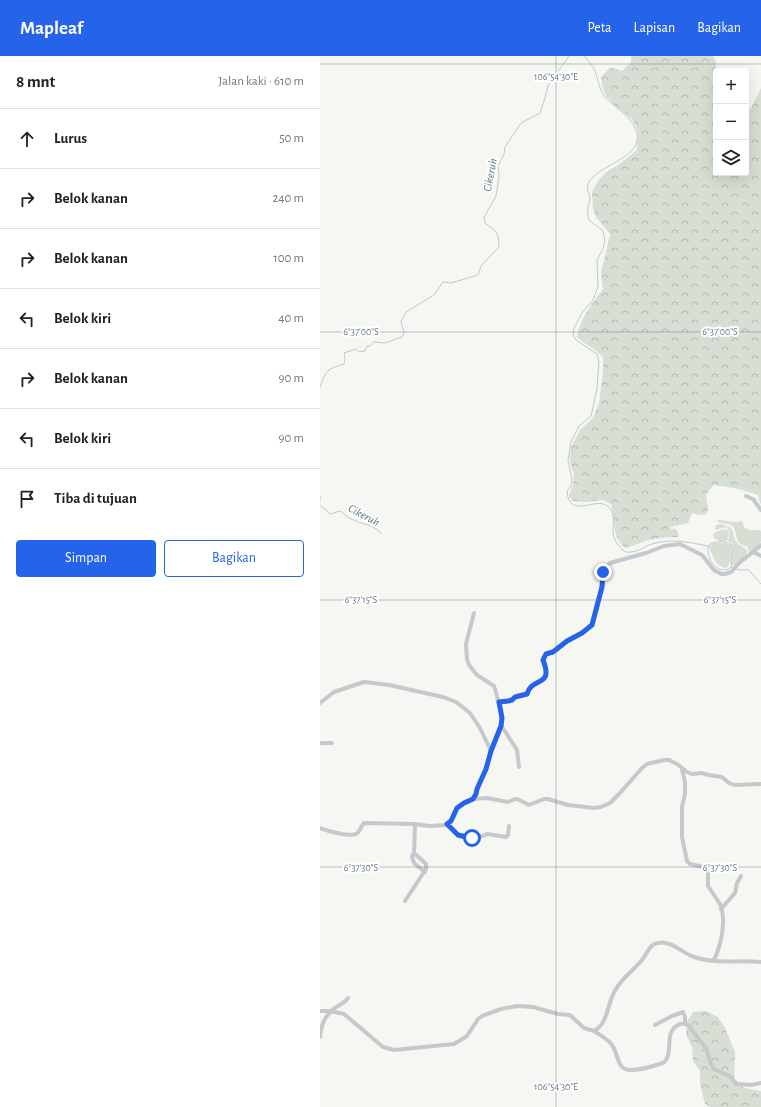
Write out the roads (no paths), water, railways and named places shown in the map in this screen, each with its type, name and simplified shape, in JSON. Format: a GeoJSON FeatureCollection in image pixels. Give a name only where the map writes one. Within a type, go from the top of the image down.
{"type":"FeatureCollection","features":[{"type":"Feature","properties":{"kind":"street"},"geometry":{"type":"LineString","coordinates":[[746,496],[753,499],[761,510]]}},
{"type":"Feature","properties":{"kind":"street"},"geometry":{"type":"LineString","coordinates":[[499,702],[512,700],[515,697],[527,694],[528,689],[541,681],[546,674],[547,668],[543,660],[546,654],[553,652],[592,625],[602,587],[603,572],[610,563],[646,553],[664,546],[680,544],[702,556],[711,567],[721,574],[727,574],[761,545]]}},
{"type":"Feature","properties":{"kind":"street"},"geometry":{"type":"LineString","coordinates":[[754,552],[761,556]]}},
{"type":"Feature","properties":{"kind":"street"},"geometry":{"type":"LineString","coordinates":[[473,799],[486,769],[491,751],[501,726],[502,718],[494,686],[477,675],[469,666],[467,659],[466,644],[474,613]]}},
{"type":"Feature","properties":{"kind":"street"},"geometry":{"type":"LineString","coordinates":[[320,703],[334,692],[364,682],[389,685],[448,698],[459,704],[470,713],[480,728],[491,751]]}},
{"type":"Feature","properties":{"kind":"street"},"geometry":{"type":"LineString","coordinates":[[501,726],[517,750],[519,767]]}},
{"type":"Feature","properties":{"kind":"street"},"geometry":{"type":"LineString","coordinates":[[320,744],[332,743]]}},
{"type":"Feature","properties":{"kind":"street"},"geometry":{"type":"LineString","coordinates":[[320,828],[350,835],[358,832],[364,823],[415,824],[429,826],[447,824],[451,821],[457,808],[473,799],[487,798],[508,802],[515,798],[529,805],[544,799],[548,799],[594,808],[601,807],[610,803],[647,764],[664,760],[669,760],[677,764],[682,769],[692,774],[702,773],[708,776],[722,777],[734,785],[761,784]]}},
{"type":"Feature","properties":{"kind":"street"},"geometry":{"type":"LineString","coordinates":[[682,769],[685,782],[685,794],[682,807],[682,837],[687,861],[690,864],[708,868],[708,886],[713,892],[721,909],[723,929],[720,948],[714,960]]}},
{"type":"Feature","properties":{"kind":"street"},"geometry":{"type":"LineString","coordinates":[[405,901],[426,872],[426,864],[414,853],[415,824]]}},
{"type":"Feature","properties":{"kind":"street"},"geometry":{"type":"LineString","coordinates":[[447,824],[460,836],[476,838],[486,835],[506,837],[508,835],[509,826]]}},
{"type":"Feature","properties":{"kind":"street"},"geometry":{"type":"LineString","coordinates":[[721,909],[735,893],[737,883],[741,876]]}},
{"type":"Feature","properties":{"kind":"street"},"geometry":{"type":"LineString","coordinates":[[594,1031],[602,1025],[610,1000],[616,989],[625,977],[644,959],[652,945],[660,942],[667,943],[695,957],[714,960],[761,962]]}},
{"type":"Feature","properties":{"kind":"street"},"geometry":{"type":"LineString","coordinates":[[320,1037],[322,1026],[330,1011],[345,1002],[348,998]]}},
{"type":"Feature","properties":{"kind":"street"},"geometry":{"type":"LineString","coordinates":[[320,1011],[330,1011],[344,1014],[383,1047],[394,1050],[454,1044],[467,1036],[478,1019],[482,1016],[501,1009],[518,1006],[533,1007],[558,1014],[570,1015],[584,1028],[594,1031],[612,1045],[622,1067],[631,1070],[666,1061],[673,1030],[679,1024],[685,1024],[688,1025],[704,1045],[714,1069],[729,1076],[737,1084],[751,1085],[761,1083]]}},
{"type":"Feature","properties":{"kind":"street"},"geometry":{"type":"LineString","coordinates":[[655,1025],[683,1012],[685,1024]]}},
{"type":"Feature","properties":{"kind":"waterway","name":"Cikeruh"},"geometry":{"type":"LineString","coordinates":[[320,387],[328,371],[334,367],[344,364],[344,353],[356,349],[359,352],[365,351],[367,346],[370,346],[374,342],[385,343],[402,337],[404,333],[401,321],[406,312],[434,295],[443,282],[451,283],[478,275],[481,266],[499,247],[497,235],[494,230],[485,223],[484,217],[496,196],[499,176],[498,166],[504,154],[505,147],[521,123],[540,113],[548,86],[569,56]]}},
{"type":"Feature","properties":{"kind":"waterway"},"geometry":{"type":"LineString","coordinates":[[584,56],[594,69],[600,88],[605,97],[634,125],[637,140],[634,148],[627,155],[600,171],[588,184],[590,199],[588,205],[589,220],[603,231],[605,240],[603,249],[597,260],[598,287],[593,300],[582,313],[574,328],[573,335],[576,340],[597,354],[599,361],[597,389],[591,416],[579,426],[571,442],[568,461],[572,479],[571,486],[567,491],[569,499],[572,504],[577,506],[601,504],[610,508],[613,516],[614,537],[618,545],[625,552],[636,551],[660,542],[687,542],[708,546],[711,562],[719,569],[725,570],[731,567],[732,568]]}},
{"type":"Feature","properties":{"kind":"waterway","name":"Cikeruh"},"geometry":{"type":"LineString","coordinates":[[320,496],[320,501]]}},
{"type":"Feature","properties":{"kind":"waterway","name":"Cikeruh"},"geometry":{"type":"LineString","coordinates":[[320,505],[330,514],[340,511],[351,519],[371,526],[381,533]]}},
{"type":"Feature","properties":{"kind":"waterway"},"geometry":{"type":"LineString","coordinates":[[708,546],[717,542],[725,542],[734,547],[731,567]]}},
{"type":"Feature","properties":{"kind":"waterway"},"geometry":{"type":"LineString","coordinates":[[735,569],[749,570],[761,584]]}}]}
